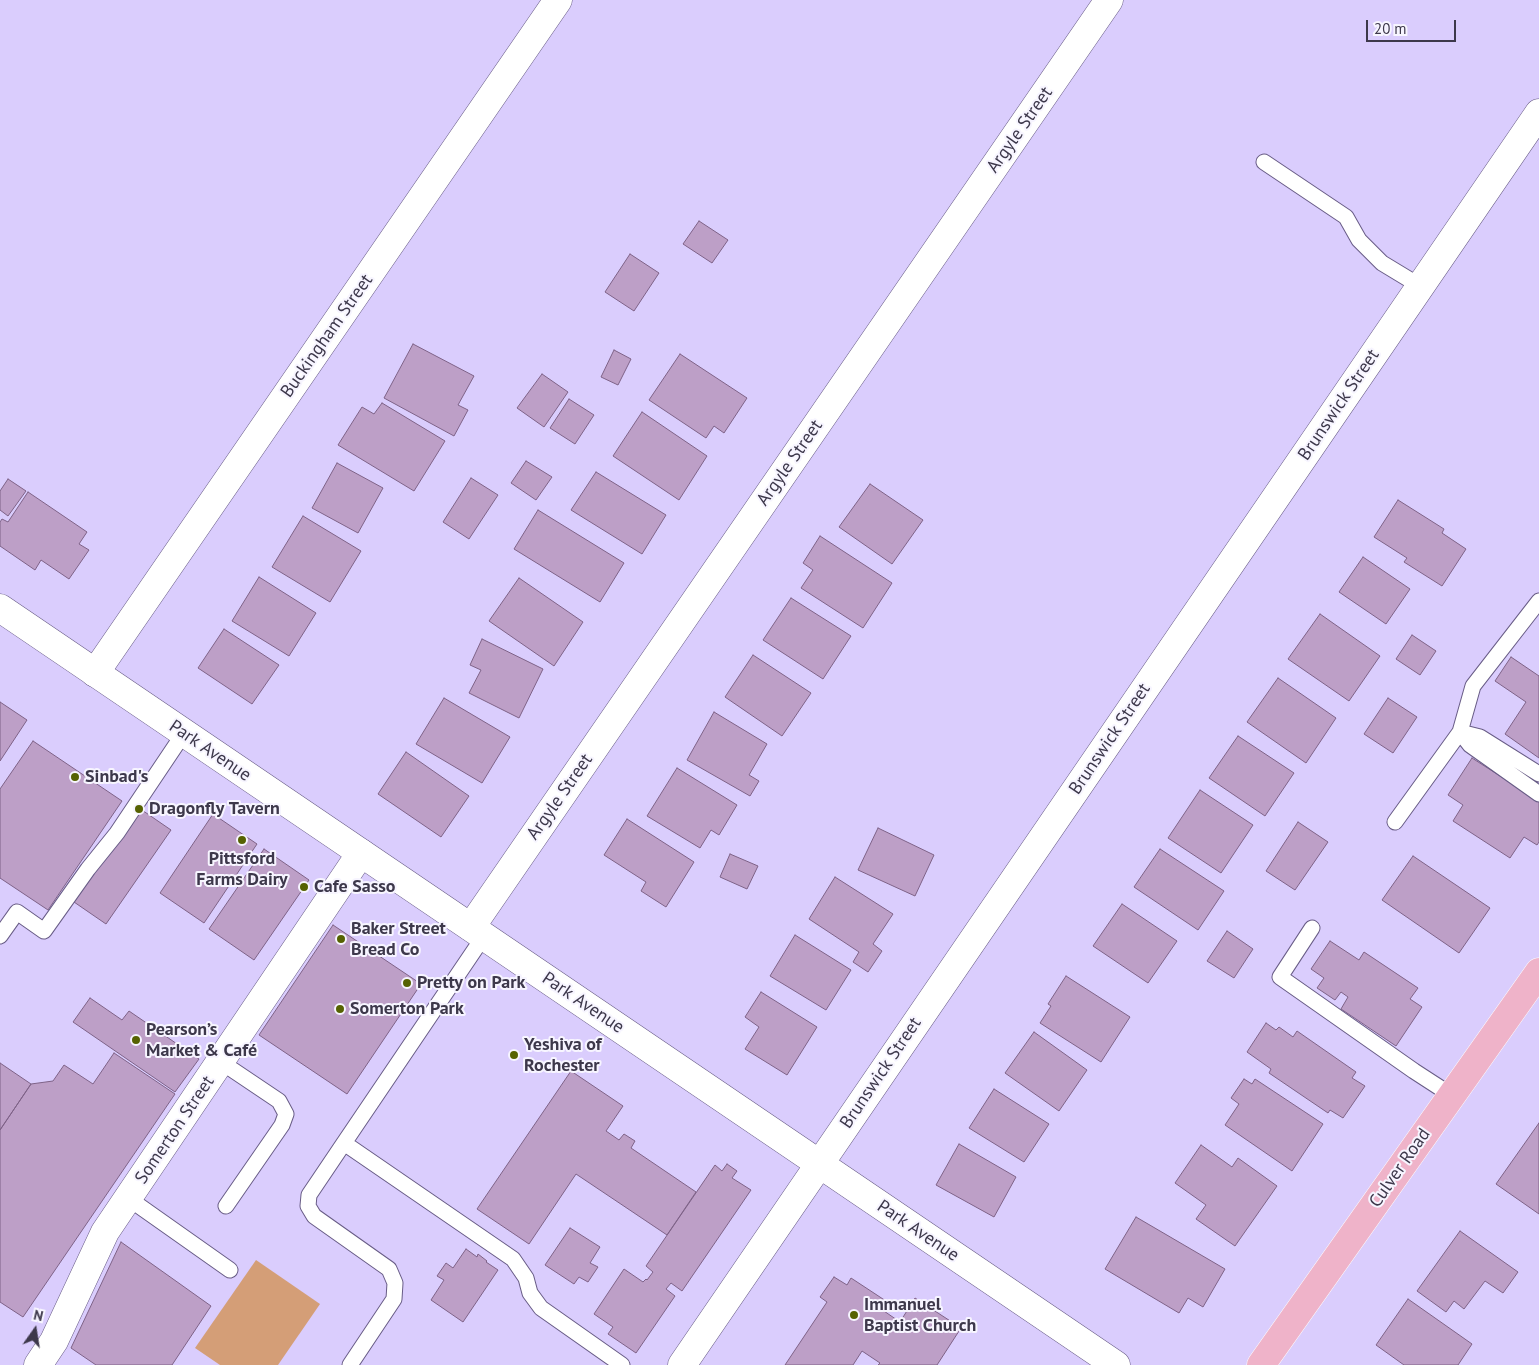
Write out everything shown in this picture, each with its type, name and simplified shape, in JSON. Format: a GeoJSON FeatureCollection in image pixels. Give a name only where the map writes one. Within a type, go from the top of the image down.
{"type":"FeatureCollection","features":[{"type":"Feature","properties":{"kind":"main road","name":"Culver Road"},"geometry":{"type":"LineString","coordinates":[[1261,1365],[1539,972]]}},
{"type":"Feature","properties":{"kind":"street","name":"Buckingham Street"},"geometry":{"type":"LineString","coordinates":[[95,673],[558,0]]}},
{"type":"Feature","properties":{"kind":"street","name":"Argyle Street"},"geometry":{"type":"LineString","coordinates":[[477,931],[1109,0]]}},
{"type":"Feature","properties":{"kind":"street","name":"Brunswick Street"},"geometry":{"type":"LineString","coordinates":[[682,1365],[1539,113]]}},
{"type":"Feature","properties":{"kind":"street","name":"Park Avenue"},"geometry":{"type":"LineString","coordinates":[[0,608],[1116,1365]]}},
{"type":"Feature","properties":{"kind":"street","name":"Somerton Street"},"geometry":{"type":"LineString","coordinates":[[38,1365],[54,1341],[105,1232],[361,853]]}},
{"type":"Feature","properties":{"kind":"lane"},"geometry":{"type":"LineString","coordinates":[[1264,162],[1346,217],[1359,240],[1382,262],[1420,286]]}},
{"type":"Feature","properties":{"kind":"lane"},"geometry":{"type":"LineString","coordinates":[[1395,822],[1460,732],[1473,686],[1539,601]]}},
{"type":"Feature","properties":{"kind":"lane"},"geometry":{"type":"LineString","coordinates":[[1460,732],[1480,737],[1539,774]]}},
{"type":"Feature","properties":{"kind":"lane"},"geometry":{"type":"LineString","coordinates":[[1460,732],[1470,745],[1539,794]]}},
{"type":"Feature","properties":{"kind":"lane"},"geometry":{"type":"LineString","coordinates":[[0,936],[17,912],[44,931],[88,869],[117,833],[184,733]]}},
{"type":"Feature","properties":{"kind":"lane"},"geometry":{"type":"LineString","coordinates":[[1312,928],[1280,977],[1451,1095]]}},
{"type":"Feature","properties":{"kind":"lane"},"geometry":{"type":"LineString","coordinates":[[350,1365],[394,1299],[395,1283],[389,1269],[314,1216],[308,1206],[309,1195],[344,1143],[477,931]]}},
{"type":"Feature","properties":{"kind":"lane"},"geometry":{"type":"LineString","coordinates":[[221,1062],[279,1101],[286,1114],[282,1125],[226,1206]]}},
{"type":"Feature","properties":{"kind":"lane"},"geometry":{"type":"LineString","coordinates":[[344,1143],[513,1259],[526,1278],[530,1293],[541,1308],[622,1365]]}},
{"type":"Feature","properties":{"kind":"lane"},"geometry":{"type":"LineString","coordinates":[[128,1198],[230,1270]]}},
{"type":"Feature","properties":{"kind":"shaded area"},"geometry":{"type":"Polygon","coordinates":[[[256,1260],[320,1304],[278,1365],[220,1365],[195,1348],[256,1260]]]}},
{"type":"Feature","properties":{"kind":"building"},"geometry":{"type":"Polygon","coordinates":[[[699,221],[728,240],[712,263],[683,244],[699,221]]]}},
{"type":"Feature","properties":{"kind":"building"},"geometry":{"type":"Polygon","coordinates":[[[630,254],[659,273],[634,311],[605,292],[630,254]]]}},
{"type":"Feature","properties":{"kind":"building"},"geometry":{"type":"Polygon","coordinates":[[[413,344],[474,376],[458,405],[468,410],[454,436],[384,398],[413,344]]]}},
{"type":"Feature","properties":{"kind":"building"},"geometry":{"type":"Polygon","coordinates":[[[614,350],[631,359],[618,385],[601,377],[614,350]]]}},
{"type":"Feature","properties":{"kind":"building"},"geometry":{"type":"Polygon","coordinates":[[[680,354],[747,398],[724,433],[714,426],[706,438],[649,400],[680,354]]]}},
{"type":"Feature","properties":{"kind":"building"},"geometry":{"type":"Polygon","coordinates":[[[542,374],[568,392],[544,427],[517,408],[542,374]]]}},
{"type":"Feature","properties":{"kind":"building"},"geometry":{"type":"Polygon","coordinates":[[[569,399],[594,415],[575,444],[550,428],[569,399]]]}},
{"type":"Feature","properties":{"kind":"building"},"geometry":{"type":"Polygon","coordinates":[[[382,403],[445,441],[414,491],[338,445],[362,407],[374,414],[382,403]]]}},
{"type":"Feature","properties":{"kind":"building"},"geometry":{"type":"Polygon","coordinates":[[[642,412],[707,456],[679,500],[613,456],[642,412]]]}},
{"type":"Feature","properties":{"kind":"building"},"geometry":{"type":"Polygon","coordinates":[[[526,461],[552,477],[536,500],[511,483],[526,461]]]}},
{"type":"Feature","properties":{"kind":"building"},"geometry":{"type":"Polygon","coordinates":[[[337,463],[383,488],[358,533],[312,508],[337,463]]]}},
{"type":"Feature","properties":{"kind":"building"},"geometry":{"type":"Polygon","coordinates":[[[596,472],[666,515],[642,554],[571,510],[596,472]]]}},
{"type":"Feature","properties":{"kind":"building"},"geometry":{"type":"Polygon","coordinates":[[[471,478],[498,495],[469,539],[443,522],[471,478]]]}},
{"type":"Feature","properties":{"kind":"building"},"geometry":{"type":"Polygon","coordinates":[[[8,479],[26,491],[8,516],[0,510],[0,491],[8,479]]]}},
{"type":"Feature","properties":{"kind":"building"},"geometry":{"type":"Polygon","coordinates":[[[870,484],[923,520],[892,564],[839,527],[870,484]]]}},
{"type":"Feature","properties":{"kind":"building"},"geometry":{"type":"Polygon","coordinates":[[[28,492],[87,532],[79,544],[89,550],[69,579],[41,560],[35,570],[0,546],[0,522],[2,519],[8,522],[28,492]]]}},
{"type":"Feature","properties":{"kind":"building"},"geometry":{"type":"Polygon","coordinates":[[[1398,500],[1444,529],[1442,533],[1466,549],[1442,586],[1404,562],[1407,558],[1374,537],[1398,500]]]}},
{"type":"Feature","properties":{"kind":"building"},"geometry":{"type":"Polygon","coordinates":[[[538,510],[624,563],[600,602],[514,549],[538,510]]]}},
{"type":"Feature","properties":{"kind":"building"},"geometry":{"type":"Polygon","coordinates":[[[303,516],[361,551],[330,602],[272,567],[303,516]]]}},
{"type":"Feature","properties":{"kind":"building"},"geometry":{"type":"Polygon","coordinates":[[[820,536],[892,583],[863,628],[801,588],[813,570],[803,563],[820,536]]]}},
{"type":"Feature","properties":{"kind":"building"},"geometry":{"type":"Polygon","coordinates":[[[1363,557],[1410,589],[1386,624],[1339,592],[1363,557]]]}},
{"type":"Feature","properties":{"kind":"building"},"geometry":{"type":"Polygon","coordinates":[[[259,577],[316,613],[289,656],[232,621],[259,577]]]}},
{"type":"Feature","properties":{"kind":"building"},"geometry":{"type":"Polygon","coordinates":[[[519,578],[583,622],[554,666],[489,621],[519,578]]]}},
{"type":"Feature","properties":{"kind":"building"},"geometry":{"type":"Polygon","coordinates":[[[791,598],[851,636],[823,679],[763,640],[791,598]]]}},
{"type":"Feature","properties":{"kind":"building"},"geometry":{"type":"Polygon","coordinates":[[[1320,614],[1380,656],[1349,701],[1288,659],[1320,614]]]}},
{"type":"Feature","properties":{"kind":"building"},"geometry":{"type":"Polygon","coordinates":[[[224,629],[279,665],[252,704],[198,668],[224,629]]]}},
{"type":"Feature","properties":{"kind":"building"},"geometry":{"type":"Polygon","coordinates":[[[1412,635],[1436,651],[1420,675],[1396,659],[1412,635]]]}},
{"type":"Feature","properties":{"kind":"building"},"geometry":{"type":"Polygon","coordinates":[[[482,639],[543,669],[519,718],[469,693],[481,670],[470,665],[482,639]]]}},
{"type":"Feature","properties":{"kind":"building"},"geometry":{"type":"Polygon","coordinates":[[[753,655],[811,693],[782,736],[725,697],[753,655]]]}},
{"type":"Feature","properties":{"kind":"building"},"geometry":{"type":"Polygon","coordinates":[[[1511,657],[1539,676],[1539,758],[1505,734],[1526,702],[1495,681],[1511,657]]]}},
{"type":"Feature","properties":{"kind":"building"},"geometry":{"type":"Polygon","coordinates":[[[1278,678],[1336,718],[1306,763],[1247,722],[1278,678]]]}},
{"type":"Feature","properties":{"kind":"building"},"geometry":{"type":"Polygon","coordinates":[[[444,698],[510,737],[482,783],[416,744],[444,698]]]}},
{"type":"Feature","properties":{"kind":"building"},"geometry":{"type":"Polygon","coordinates":[[[1388,698],[1417,717],[1393,753],[1364,734],[1388,698]]]}},
{"type":"Feature","properties":{"kind":"building"},"geometry":{"type":"Polygon","coordinates":[[[0,702],[27,720],[0,761],[0,702]]]}},
{"type":"Feature","properties":{"kind":"building"},"geometry":{"type":"Polygon","coordinates":[[[714,712],[767,744],[749,775],[759,781],[750,796],[687,760],[714,712]]]}},
{"type":"Feature","properties":{"kind":"building"},"geometry":{"type":"Polygon","coordinates":[[[1238,736],[1294,773],[1265,816],[1209,778],[1238,736]]]}},
{"type":"Feature","properties":{"kind":"building"},"geometry":{"type":"Polygon","coordinates":[[[33,741],[122,801],[48,910],[0,878],[0,789],[33,741]]]}},
{"type":"Feature","properties":{"kind":"building"},"geometry":{"type":"Polygon","coordinates":[[[406,752],[469,796],[441,837],[378,794],[406,752]]]}},
{"type":"Feature","properties":{"kind":"building"},"geometry":{"type":"Polygon","coordinates":[[[1472,758],[1539,801],[1539,842],[1537,845],[1524,837],[1510,858],[1453,821],[1463,805],[1448,795],[1472,758]]]}},
{"type":"Feature","properties":{"kind":"building"},"geometry":{"type":"Polygon","coordinates":[[[677,768],[737,805],[719,835],[711,830],[700,848],[647,816],[677,768]]]}},
{"type":"Feature","properties":{"kind":"building"},"geometry":{"type":"Polygon","coordinates":[[[1200,790],[1253,825],[1221,873],[1168,838],[1200,790]]]}},
{"type":"Feature","properties":{"kind":"building"},"geometry":{"type":"Polygon","coordinates":[[[139,808],[171,830],[106,924],[74,902],[139,808]]]}},
{"type":"Feature","properties":{"kind":"building"},"geometry":{"type":"Polygon","coordinates":[[[213,814],[257,844],[204,923],[160,893],[213,814]]]}},
{"type":"Feature","properties":{"kind":"building"},"geometry":{"type":"Polygon","coordinates":[[[627,819],[694,862],[666,907],[641,891],[646,882],[604,855],[627,819]]]}},
{"type":"Feature","properties":{"kind":"building"},"geometry":{"type":"Polygon","coordinates":[[[1298,822],[1328,842],[1295,890],[1266,871],[1298,822]]]}},
{"type":"Feature","properties":{"kind":"building"},"geometry":{"type":"Polygon","coordinates":[[[878,828],[934,855],[915,896],[858,870],[878,828]]]}},
{"type":"Feature","properties":{"kind":"building"},"geometry":{"type":"Polygon","coordinates":[[[264,849],[309,880],[254,960],[209,929],[264,849]]]}},
{"type":"Feature","properties":{"kind":"building"},"geometry":{"type":"Polygon","coordinates":[[[1160,849],[1224,891],[1198,930],[1134,887],[1160,849]]]}},
{"type":"Feature","properties":{"kind":"building"},"geometry":{"type":"Polygon","coordinates":[[[730,854],[758,866],[747,889],[720,877],[730,854]]]}},
{"type":"Feature","properties":{"kind":"building"},"geometry":{"type":"Polygon","coordinates":[[[1413,856],[1490,908],[1459,953],[1382,900],[1413,856]]]}},
{"type":"Feature","properties":{"kind":"building"},"geometry":{"type":"Polygon","coordinates":[[[835,877],[893,914],[873,944],[882,951],[868,972],[853,962],[859,952],[809,919],[835,877]]]}},
{"type":"Feature","properties":{"kind":"building"},"geometry":{"type":"Polygon","coordinates":[[[1122,904],[1177,941],[1148,983],[1093,946],[1122,904]]]}},
{"type":"Feature","properties":{"kind":"building","name":"Somerton Park"},"geometry":{"type":"Polygon","coordinates":[[[333,925],[421,984],[347,1094],[259,1035],[333,925]]]}},
{"type":"Feature","properties":{"kind":"building"},"geometry":{"type":"Polygon","coordinates":[[[1227,931],[1253,949],[1234,978],[1207,961],[1227,931]]]}},
{"type":"Feature","properties":{"kind":"building"},"geometry":{"type":"Polygon","coordinates":[[[795,935],[851,970],[826,1010],[770,976],[795,935]]]}},
{"type":"Feature","properties":{"kind":"building"},"geometry":{"type":"Polygon","coordinates":[[[1330,941],[1359,960],[1364,952],[1418,988],[1410,999],[1422,1007],[1396,1046],[1341,1009],[1348,997],[1341,992],[1335,1000],[1317,988],[1324,978],[1311,969],[1330,941]]]}},
{"type":"Feature","properties":{"kind":"building"},"geometry":{"type":"Polygon","coordinates":[[[1066,976],[1130,1017],[1101,1062],[1040,1023],[1051,1006],[1048,1004],[1066,976]]]}},
{"type":"Feature","properties":{"kind":"building"},"geometry":{"type":"Polygon","coordinates":[[[761,992],[817,1027],[787,1075],[745,1049],[759,1027],[745,1017],[761,992]]]}},
{"type":"Feature","properties":{"kind":"building","name":"Pearson’s Market & Café"},"geometry":{"type":"Polygon","coordinates":[[[90,998],[122,1020],[129,1011],[199,1059],[175,1092],[73,1022],[90,998]]]}},
{"type":"Feature","properties":{"kind":"building"},"geometry":{"type":"Polygon","coordinates":[[[1266,1023],[1276,1030],[1279,1027],[1293,1037],[1297,1031],[1356,1072],[1352,1078],[1365,1086],[1343,1118],[1330,1110],[1328,1113],[1269,1073],[1271,1069],[1247,1052],[1266,1023]]]}},
{"type":"Feature","properties":{"kind":"building"},"geometry":{"type":"Polygon","coordinates":[[[1034,1032],[1087,1070],[1059,1111],[1005,1073],[1034,1032]]]}},
{"type":"Feature","properties":{"kind":"building"},"geometry":{"type":"Polygon","coordinates":[[[114,1053],[175,1094],[23,1317],[0,1302],[0,1130],[31,1084],[53,1081],[64,1065],[93,1084],[114,1053]]]}},
{"type":"Feature","properties":{"kind":"building"},"geometry":{"type":"Polygon","coordinates":[[[0,1063],[31,1084],[0,1130],[0,1063]]]}},
{"type":"Feature","properties":{"kind":"building","name":"Yeshiva of Rochester"},"geometry":{"type":"Polygon","coordinates":[[[571,1071],[623,1106],[606,1131],[619,1140],[624,1134],[635,1141],[631,1148],[696,1192],[667,1235],[576,1174],[529,1244],[477,1209],[571,1071]]]}},
{"type":"Feature","properties":{"kind":"building"},"geometry":{"type":"Polygon","coordinates":[[[1244,1079],[1252,1084],[1255,1079],[1323,1124],[1292,1171],[1225,1125],[1239,1104],[1231,1098],[1244,1079]]]}},
{"type":"Feature","properties":{"kind":"building"},"geometry":{"type":"Polygon","coordinates":[[[994,1089],[1049,1124],[1024,1162],[969,1128],[994,1089]]]}},
{"type":"Feature","properties":{"kind":"building"},"geometry":{"type":"Polygon","coordinates":[[[1539,1123],[1539,1214],[1496,1184],[1539,1123]]]}},
{"type":"Feature","properties":{"kind":"building"},"geometry":{"type":"Polygon","coordinates":[[[959,1144],[1016,1177],[994,1217],[936,1185],[959,1144]]]}},
{"type":"Feature","properties":{"kind":"building"},"geometry":{"type":"Polygon","coordinates":[[[1201,1145],[1232,1167],[1238,1158],[1277,1186],[1235,1246],[1196,1219],[1206,1205],[1175,1183],[1201,1145]]]}},
{"type":"Feature","properties":{"kind":"building"},"geometry":{"type":"Polygon","coordinates":[[[727,1164],[737,1171],[732,1178],[751,1190],[682,1291],[671,1283],[666,1289],[675,1296],[636,1353],[608,1334],[613,1327],[594,1314],[624,1269],[643,1282],[647,1280],[653,1272],[646,1266],[715,1165],[722,1171],[727,1164]]]}},
{"type":"Feature","properties":{"kind":"building"},"geometry":{"type":"Polygon","coordinates":[[[1136,1217],[1225,1269],[1203,1307],[1188,1298],[1179,1313],[1105,1269],[1136,1217]]]}},
{"type":"Feature","properties":{"kind":"building"},"geometry":{"type":"Polygon","coordinates":[[[570,1228],[600,1247],[590,1263],[598,1267],[588,1282],[579,1277],[574,1284],[545,1265],[570,1228]]]}},
{"type":"Feature","properties":{"kind":"building"},"geometry":{"type":"Polygon","coordinates":[[[1460,1231],[1518,1272],[1503,1293],[1485,1281],[1464,1309],[1454,1301],[1446,1312],[1417,1291],[1460,1231]]]}},
{"type":"Feature","properties":{"kind":"building"},"geometry":{"type":"Polygon","coordinates":[[[121,1242],[211,1306],[172,1365],[96,1365],[71,1348],[121,1242]]]}},
{"type":"Feature","properties":{"kind":"building"},"geometry":{"type":"Polygon","coordinates":[[[466,1249],[477,1257],[478,1254],[498,1270],[463,1322],[431,1300],[444,1280],[437,1276],[446,1263],[453,1268],[466,1249]]]}},
{"type":"Feature","properties":{"kind":"building","name":"Immanuel Baptist Church"},"geometry":{"type":"Polygon","coordinates":[[[834,1277],[847,1285],[851,1278],[886,1301],[881,1309],[900,1322],[915,1298],[961,1328],[937,1365],[878,1365],[880,1363],[862,1351],[853,1365],[785,1365],[827,1302],[820,1297],[834,1277]]]}},
{"type":"Feature","properties":{"kind":"building"},"geometry":{"type":"Polygon","coordinates":[[[1408,1299],[1472,1344],[1458,1365],[1404,1365],[1376,1345],[1408,1299]]]}},
{"type":"Feature","properties":{"kind":"place","name":"Sinbad's"},"geometry":{"type":"Point","coordinates":[75,777]}},
{"type":"Feature","properties":{"kind":"place","name":"Dragonfly Tavern"},"geometry":{"type":"Point","coordinates":[139,809]}},
{"type":"Feature","properties":{"kind":"place","name":"Pittsford Farms Dairy"},"geometry":{"type":"Point","coordinates":[242,840]}},
{"type":"Feature","properties":{"kind":"place","name":"Cafe Sasso"},"geometry":{"type":"Point","coordinates":[304,887]}},
{"type":"Feature","properties":{"kind":"place","name":"Baker Street Bread Co"},"geometry":{"type":"Point","coordinates":[341,939]}},
{"type":"Feature","properties":{"kind":"place","name":"Pretty on Park"},"geometry":{"type":"Point","coordinates":[407,983]}},
{"type":"Feature","properties":{"kind":"place","name":"Somerton Park"},"geometry":{"type":"Point","coordinates":[340,1009]}},
{"type":"Feature","properties":{"kind":"place","name":"Pearson’s Market & Café"},"geometry":{"type":"Point","coordinates":[136,1040]}},
{"type":"Feature","properties":{"kind":"place","name":"Yeshiva of Rochester"},"geometry":{"type":"Point","coordinates":[514,1055]}},
{"type":"Feature","properties":{"kind":"place","name":"Immanuel Baptist Church"},"geometry":{"type":"Point","coordinates":[854,1315]}}]}
